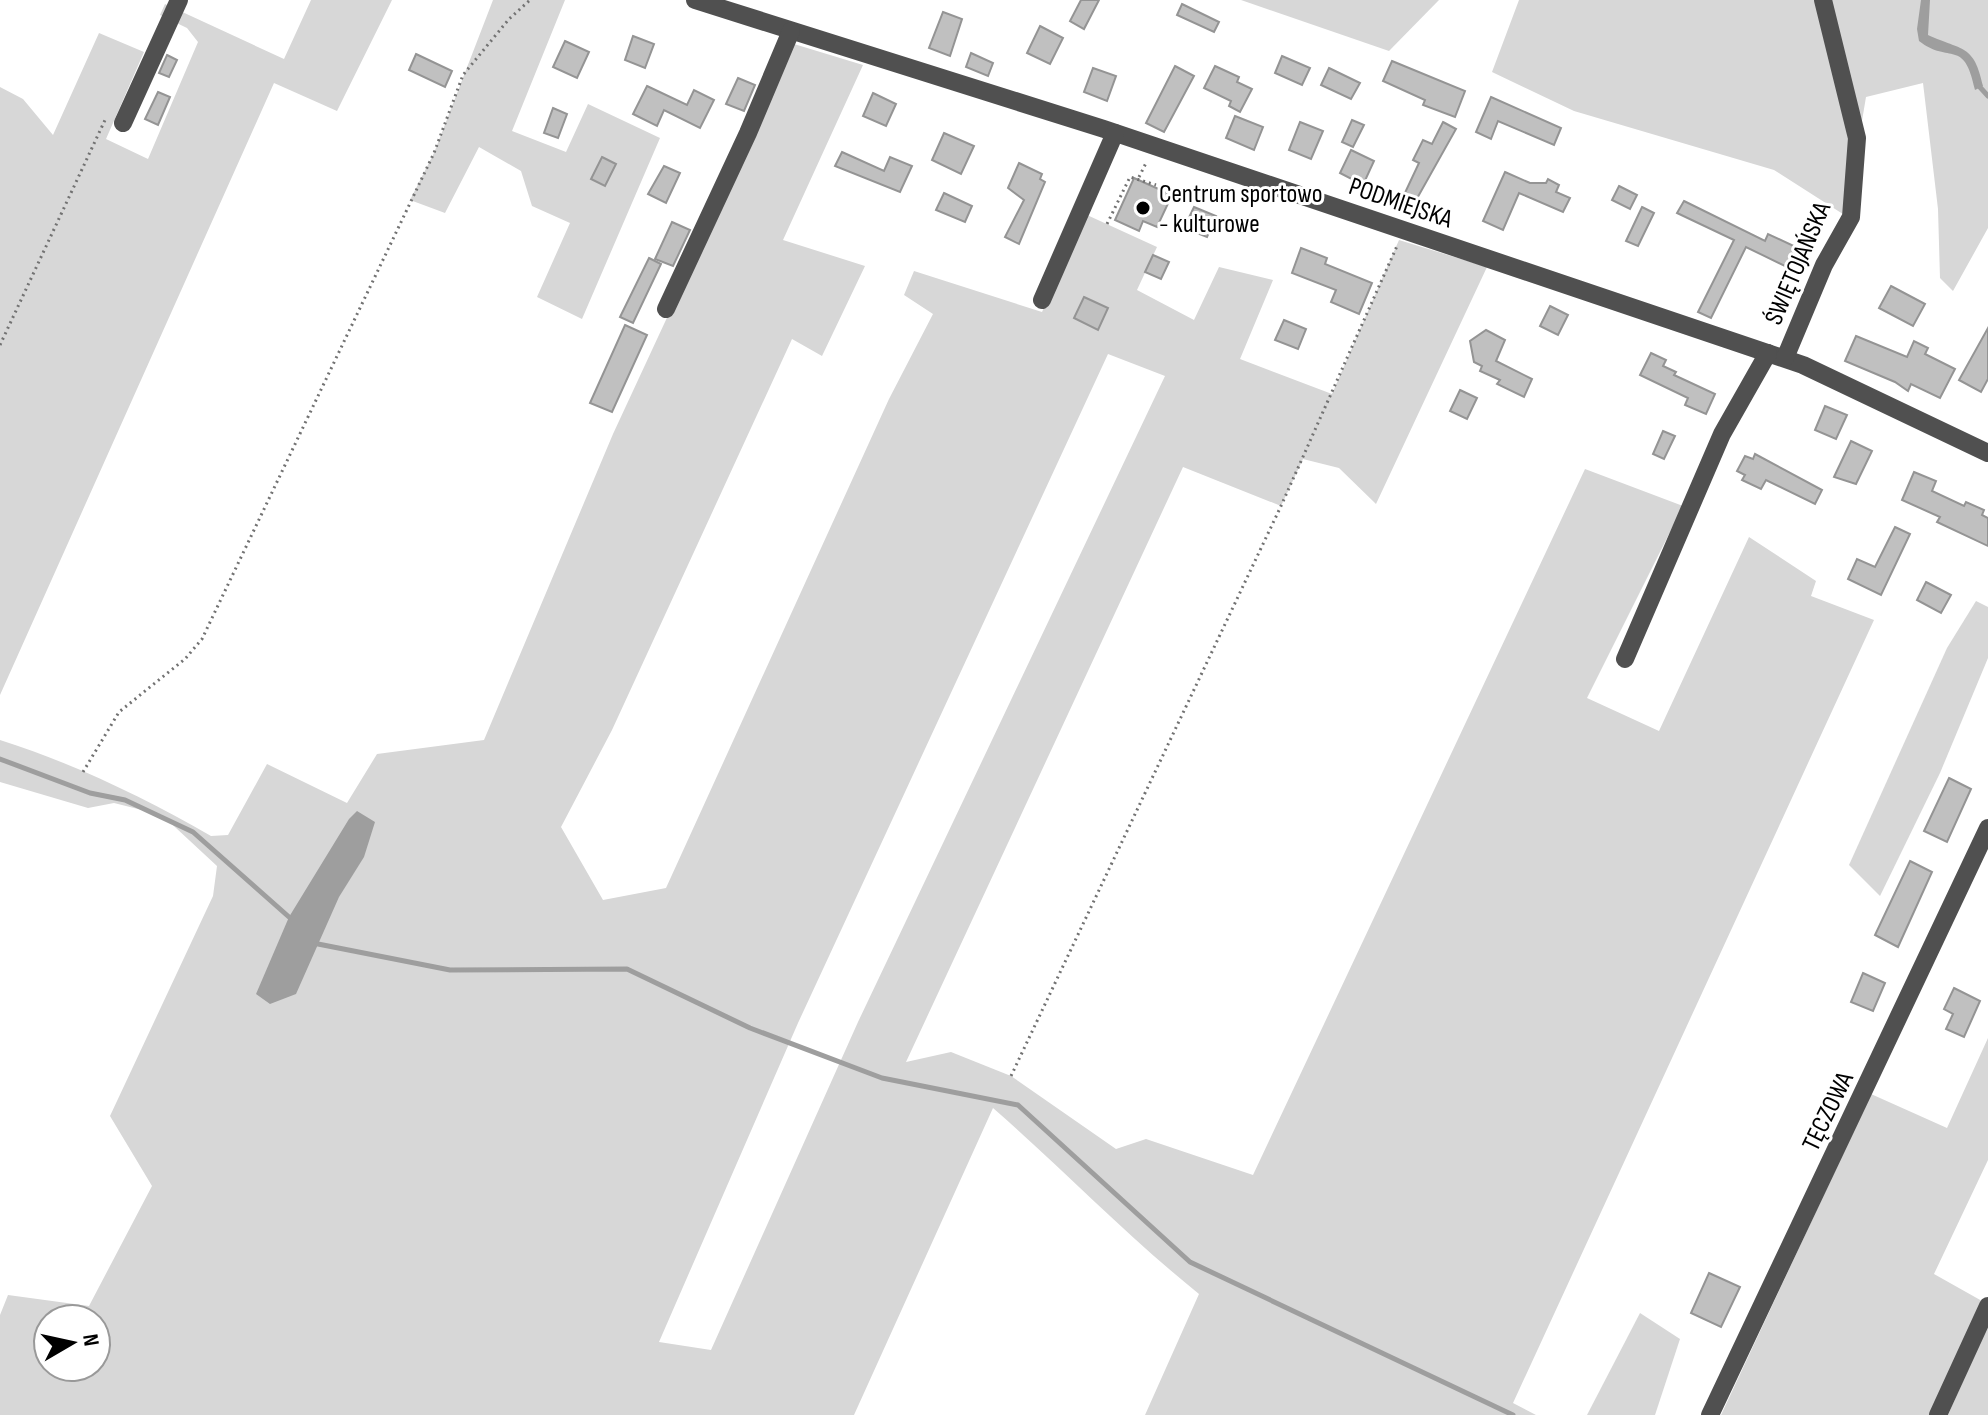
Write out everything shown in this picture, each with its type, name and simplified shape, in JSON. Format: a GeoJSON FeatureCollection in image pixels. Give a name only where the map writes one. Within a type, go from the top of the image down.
{"type":"FeatureCollection","features":[{"type":"Feature","properties":{"kind":"street"},"geometry":{"type":"LineString","coordinates":[[116,118],[179,0]]}},
{"type":"Feature","properties":{"kind":"street","name":"PODMIEJSKA"},"geometry":{"type":"LineString","coordinates":[[695,0],[1115,133],[1776,356],[1988,453]]}},
{"type":"Feature","properties":{"kind":"street","name":"ŚWIĘTOJAŃSKA"},"geometry":{"type":"LineString","coordinates":[[1625,659],[1722,434],[1776,356],[1851,217],[1857,138],[1823,0]]}},
{"type":"Feature","properties":{"kind":"street"},"geometry":{"type":"LineString","coordinates":[[666,309],[748,133],[791,31]]}},
{"type":"Feature","properties":{"kind":"street"},"geometry":{"type":"LineString","coordinates":[[1042,300],[1115,133]]}},
{"type":"Feature","properties":{"kind":"street","name":"TĘCZOWA"},"geometry":{"type":"LineString","coordinates":[[1710,1415],[1988,828]]}},
{"type":"Feature","properties":{"kind":"street"},"geometry":{"type":"LineString","coordinates":[[1938,1415],[1988,1306]]}},
{"type":"Feature","properties":{"kind":"path"},"geometry":{"type":"LineString","coordinates":[[83,772],[119,712],[185,659],[202,639],[434,153],[463,75],[509,19],[530,0]]}},
{"type":"Feature","properties":{"kind":"path"},"geometry":{"type":"LineString","coordinates":[[0,345],[116,118]]}},
{"type":"Feature","properties":{"kind":"path"},"geometry":{"type":"LineString","coordinates":[[1139,177],[1152,158]]}},
{"type":"Feature","properties":{"kind":"path"},"geometry":{"type":"LineString","coordinates":[[1107,224],[1130,177],[1139,177],[1156,185]]}},
{"type":"Feature","properties":{"kind":"path"},"geometry":{"type":"LineString","coordinates":[[1011,1076],[1321,420],[1402,229]]}},
{"type":"Feature","properties":{"kind":"shaded area"},"geometry":{"type":"Polygon","coordinates":[[[311,0],[392,0],[337,111],[274,83],[0,695],[0,87],[23,99],[53,135],[99,33],[144,52],[106,139],[148,159],[198,42],[187,28],[160,15],[165,4],[284,59],[311,0]]]}},
{"type":"Feature","properties":{"kind":"shaded area"},"geometry":{"type":"Polygon","coordinates":[[[493,0],[565,0],[512,131],[566,152],[588,104],[660,138],[582,319],[537,297],[570,223],[532,206],[521,171],[479,147],[445,213],[410,200],[434,153],[493,0]]]}},
{"type":"Feature","properties":{"kind":"shaded area"},"geometry":{"type":"Polygon","coordinates":[[[1241,0],[1439,0],[1389,51],[1241,0]]]}},
{"type":"Feature","properties":{"kind":"shaded area"},"geometry":{"type":"Polygon","coordinates":[[[1519,0],[1988,0],[1988,228],[1953,291],[1940,278],[1938,209],[1923,83],[1866,97],[1846,216],[1774,170],[1574,111],[1492,72],[1519,0]]]}},
{"type":"Feature","properties":{"kind":"shaded area"},"geometry":{"type":"Polygon","coordinates":[[[1921,0],[1930,0],[1928,35],[1971,56],[1983,86],[1975,90],[1971,74],[1961,58],[1919,41],[1917,29],[1921,0]]]}},
{"type":"Feature","properties":{"kind":"shaded area"},"geometry":{"type":"Polygon","coordinates":[[[794,44],[863,65],[783,240],[865,266],[822,356],[792,339],[612,730],[561,827],[603,900],[666,888],[889,399],[933,314],[904,295],[914,271],[1042,312],[1087,215],[1157,247],[1137,290],[1194,320],[1219,267],[1273,280],[1240,359],[1332,394],[1399,240],[1487,267],[1376,504],[1339,468],[1303,459],[1281,506],[1183,467],[906,1062],[951,1052],[1011,1076],[1116,1149],[1146,1139],[1253,1175],[1585,469],[1683,506],[1587,698],[1659,731],[1749,537],[1816,581],[1811,596],[1874,620],[1513,1403],[1536,1415],[1145,1415],[1199,1294],[993,1108],[854,1415],[0,1415],[0,1315],[8,1295],[67,1303],[32,1303],[32,1383],[112,1383],[112,1303],[91,1303],[152,1186],[110,1116],[213,896],[217,866],[162,815],[114,803],[88,808],[0,782],[0,740],[108,782],[211,836],[228,835],[267,764],[347,803],[377,754],[484,740],[613,434],[794,44]],[[1108,354],[798,1023],[659,1342],[711,1350],[858,1022],[1165,376],[1108,354]]]}},
{"type":"Feature","properties":{"kind":"shaded area"},"geometry":{"type":"Polygon","coordinates":[[[1976,601],[1988,607],[1988,658],[1940,773],[1880,896],[1849,865],[1947,648],[1976,601]]]}},
{"type":"Feature","properties":{"kind":"shaded area"},"geometry":{"type":"Polygon","coordinates":[[[357,811],[375,822],[364,857],[339,897],[296,994],[270,1004],[256,994],[289,917],[349,819],[357,811]]]}},
{"type":"Feature","properties":{"kind":"shaded area"},"geometry":{"type":"Polygon","coordinates":[[[1988,1038],[1988,1160],[1934,1274],[1982,1301],[1929,1415],[1721,1415],[1871,1094],[1947,1128],[1988,1038]]]}},
{"type":"Feature","properties":{"kind":"shaded area"},"geometry":{"type":"Polygon","coordinates":[[[1640,1313],[1680,1339],[1655,1415],[1587,1415],[1640,1313]]]}},
{"type":"Feature","properties":{"kind":"shaded area"},"geometry":{"type":"Polygon","coordinates":[[[1988,1325],[1988,1415],[1948,1415],[1988,1325]]]}},
{"type":"Feature","properties":{"kind":"building"},"geometry":{"type":"Polygon","coordinates":[[[1081,0],[1099,0],[1084,29],[1070,21],[1081,0]]]}},
{"type":"Feature","properties":{"kind":"building"},"geometry":{"type":"Polygon","coordinates":[[[1182,4],[1219,22],[1214,32],[1177,15],[1182,4]]]}},
{"type":"Feature","properties":{"kind":"building"},"geometry":{"type":"Polygon","coordinates":[[[943,12],[962,19],[950,56],[929,48],[943,12]]]}},
{"type":"Feature","properties":{"kind":"building"},"geometry":{"type":"Polygon","coordinates":[[[1040,26],[1063,38],[1050,64],[1027,53],[1040,26]]]}},
{"type":"Feature","properties":{"kind":"building"},"geometry":{"type":"Polygon","coordinates":[[[633,36],[654,44],[645,68],[625,60],[633,36]]]}},
{"type":"Feature","properties":{"kind":"building"},"geometry":{"type":"Polygon","coordinates":[[[565,41],[589,52],[577,78],[553,67],[565,41]]]}},
{"type":"Feature","properties":{"kind":"building"},"geometry":{"type":"Polygon","coordinates":[[[971,53],[993,63],[988,76],[966,67],[971,53]]]}},
{"type":"Feature","properties":{"kind":"building"},"geometry":{"type":"Polygon","coordinates":[[[416,54],[452,71],[445,87],[409,70],[416,54]]]}},
{"type":"Feature","properties":{"kind":"building"},"geometry":{"type":"Polygon","coordinates":[[[167,55],[177,60],[169,77],[159,73],[167,55]]]}},
{"type":"Feature","properties":{"kind":"building"},"geometry":{"type":"Polygon","coordinates":[[[1282,56],[1310,68],[1302,85],[1275,73],[1282,56]]]}},
{"type":"Feature","properties":{"kind":"building"},"geometry":{"type":"Polygon","coordinates":[[[1392,61],[1465,91],[1455,117],[1423,105],[1425,100],[1383,81],[1392,61]]]}},
{"type":"Feature","properties":{"kind":"building"},"geometry":{"type":"Polygon","coordinates":[[[1175,66],[1194,76],[1164,132],[1146,123],[1175,66]]]}},
{"type":"Feature","properties":{"kind":"building"},"geometry":{"type":"Polygon","coordinates":[[[1215,66],[1239,77],[1237,82],[1252,89],[1240,112],[1229,106],[1231,101],[1204,88],[1215,66]]]}},
{"type":"Feature","properties":{"kind":"building"},"geometry":{"type":"Polygon","coordinates":[[[1093,68],[1116,76],[1107,101],[1084,92],[1093,68]]]}},
{"type":"Feature","properties":{"kind":"building"},"geometry":{"type":"Polygon","coordinates":[[[1329,68],[1360,83],[1351,99],[1321,85],[1329,68]]]}},
{"type":"Feature","properties":{"kind":"building"},"geometry":{"type":"Polygon","coordinates":[[[738,78],[755,85],[744,111],[726,104],[738,78]]]}},
{"type":"Feature","properties":{"kind":"building"},"geometry":{"type":"Polygon","coordinates":[[[647,86],[687,105],[694,90],[714,100],[700,128],[664,110],[657,126],[633,114],[647,86]]]}},
{"type":"Feature","properties":{"kind":"building"},"geometry":{"type":"Polygon","coordinates":[[[158,92],[170,97],[158,125],[145,119],[158,92]]]}},
{"type":"Feature","properties":{"kind":"building"},"geometry":{"type":"Polygon","coordinates":[[[873,93],[896,104],[886,126],[863,116],[873,93]]]}},
{"type":"Feature","properties":{"kind":"building"},"geometry":{"type":"Polygon","coordinates":[[[1491,97],[1561,128],[1554,145],[1498,121],[1491,139],[1476,132],[1491,97]]]}},
{"type":"Feature","properties":{"kind":"building"},"geometry":{"type":"Polygon","coordinates":[[[553,108],[567,114],[558,138],[544,133],[553,108]]]}},
{"type":"Feature","properties":{"kind":"building"},"geometry":{"type":"Polygon","coordinates":[[[1235,116],[1263,127],[1254,150],[1226,138],[1235,116]]]}},
{"type":"Feature","properties":{"kind":"building"},"geometry":{"type":"Polygon","coordinates":[[[1352,120],[1364,125],[1353,147],[1342,142],[1352,120]]]}},
{"type":"Feature","properties":{"kind":"building"},"geometry":{"type":"Polygon","coordinates":[[[1300,122],[1323,131],[1311,159],[1289,150],[1300,122]]]}},
{"type":"Feature","properties":{"kind":"building"},"geometry":{"type":"Polygon","coordinates":[[[1443,122],[1456,129],[1415,202],[1403,197],[1419,163],[1413,160],[1423,140],[1432,144],[1443,122]]]}},
{"type":"Feature","properties":{"kind":"building"},"geometry":{"type":"Polygon","coordinates":[[[944,133],[974,146],[961,174],[932,160],[944,133]]]}},
{"type":"Feature","properties":{"kind":"building"},"geometry":{"type":"Polygon","coordinates":[[[1351,150],[1374,161],[1363,185],[1340,173],[1351,150]]]}},
{"type":"Feature","properties":{"kind":"building"},"geometry":{"type":"Polygon","coordinates":[[[842,152],[884,171],[890,157],[912,166],[900,192],[835,166],[842,152]]]}},
{"type":"Feature","properties":{"kind":"building"},"geometry":{"type":"Polygon","coordinates":[[[602,157],[616,164],[605,186],[591,179],[602,157]]]}},
{"type":"Feature","properties":{"kind":"building"},"geometry":{"type":"Polygon","coordinates":[[[1019,163],[1042,174],[1040,179],[1045,182],[1019,244],[1005,237],[1024,200],[1008,188],[1019,163]]]}},
{"type":"Feature","properties":{"kind":"building"},"geometry":{"type":"Polygon","coordinates":[[[664,166],[680,173],[666,203],[648,194],[664,166]]]}},
{"type":"Feature","properties":{"kind":"building"},"geometry":{"type":"Polygon","coordinates":[[[1505,172],[1530,183],[1546,183],[1548,179],[1559,185],[1556,192],[1570,198],[1563,212],[1519,193],[1503,230],[1483,221],[1505,172]]]}},
{"type":"Feature","properties":{"kind":"building","name":"Centrum sportowo - kulturowe"},"geometry":{"type":"Polygon","coordinates":[[[1134,178],[1172,195],[1157,227],[1143,221],[1139,231],[1115,220],[1134,178]]]}},
{"type":"Feature","properties":{"kind":"building"},"geometry":{"type":"Polygon","coordinates":[[[1619,186],[1637,195],[1630,209],[1612,200],[1619,186]]]}},
{"type":"Feature","properties":{"kind":"building"},"geometry":{"type":"Polygon","coordinates":[[[944,193],[972,206],[965,222],[936,210],[944,193]]]}},
{"type":"Feature","properties":{"kind":"building"},"geometry":{"type":"Polygon","coordinates":[[[1684,201],[1765,241],[1768,234],[1798,248],[1789,268],[1746,247],[1711,318],[1698,312],[1734,240],[1677,213],[1684,201]]]}},
{"type":"Feature","properties":{"kind":"building"},"geometry":{"type":"Polygon","coordinates":[[[1194,207],[1216,216],[1207,237],[1184,228],[1194,207]]]}},
{"type":"Feature","properties":{"kind":"building"},"geometry":{"type":"Polygon","coordinates":[[[1642,207],[1654,213],[1638,246],[1626,241],[1642,207]]]}},
{"type":"Feature","properties":{"kind":"building"},"geometry":{"type":"Polygon","coordinates":[[[672,222],[690,230],[673,266],[655,259],[672,222]]]}},
{"type":"Feature","properties":{"kind":"building"},"geometry":{"type":"Polygon","coordinates":[[[1301,248],[1327,258],[1325,264],[1372,283],[1359,314],[1331,302],[1336,290],[1292,273],[1301,248]]]}},
{"type":"Feature","properties":{"kind":"building"},"geometry":{"type":"Polygon","coordinates":[[[1153,255],[1169,262],[1161,279],[1145,272],[1153,255]]]}},
{"type":"Feature","properties":{"kind":"building"},"geometry":{"type":"Polygon","coordinates":[[[649,258],[661,264],[633,323],[620,317],[649,258]]]}},
{"type":"Feature","properties":{"kind":"building"},"geometry":{"type":"Polygon","coordinates":[[[1891,286],[1925,304],[1913,326],[1879,308],[1891,286]]]}},
{"type":"Feature","properties":{"kind":"building"},"geometry":{"type":"Polygon","coordinates":[[[1084,297],[1108,308],[1098,330],[1074,318],[1084,297]]]}},
{"type":"Feature","properties":{"kind":"building"},"geometry":{"type":"Polygon","coordinates":[[[1550,306],[1568,315],[1558,335],[1540,326],[1550,306]]]}},
{"type":"Feature","properties":{"kind":"building"},"geometry":{"type":"Polygon","coordinates":[[[1284,320],[1306,329],[1298,349],[1275,340],[1284,320]]]}},
{"type":"Feature","properties":{"kind":"building"},"geometry":{"type":"Polygon","coordinates":[[[625,325],[647,335],[612,412],[590,403],[625,325]]]}},
{"type":"Feature","properties":{"kind":"building"},"geometry":{"type":"Polygon","coordinates":[[[1988,328],[1988,379],[1981,392],[1959,380],[1988,328]]]}},
{"type":"Feature","properties":{"kind":"building"},"geometry":{"type":"Polygon","coordinates":[[[1486,330],[1505,340],[1496,361],[1532,379],[1524,397],[1497,384],[1500,380],[1480,371],[1482,366],[1474,362],[1470,341],[1486,330]]]}},
{"type":"Feature","properties":{"kind":"building"},"geometry":{"type":"Polygon","coordinates":[[[1856,336],[1907,357],[1914,341],[1928,348],[1925,354],[1955,369],[1940,398],[1911,384],[1908,391],[1895,382],[1845,361],[1856,336]]]}},
{"type":"Feature","properties":{"kind":"building"},"geometry":{"type":"Polygon","coordinates":[[[1651,353],[1666,360],[1663,366],[1676,372],[1674,375],[1715,394],[1706,414],[1685,405],[1688,398],[1640,375],[1651,353]]]}},
{"type":"Feature","properties":{"kind":"building"},"geometry":{"type":"Polygon","coordinates":[[[1460,390],[1477,398],[1467,419],[1450,411],[1460,390]]]}},
{"type":"Feature","properties":{"kind":"building"},"geometry":{"type":"Polygon","coordinates":[[[1825,406],[1847,415],[1836,439],[1815,430],[1825,406]]]}},
{"type":"Feature","properties":{"kind":"building"},"geometry":{"type":"Polygon","coordinates":[[[1663,431],[1675,436],[1664,459],[1653,454],[1663,431]]]}},
{"type":"Feature","properties":{"kind":"building"},"geometry":{"type":"Polygon","coordinates":[[[1851,441],[1872,451],[1856,484],[1834,477],[1851,441]]]}},
{"type":"Feature","properties":{"kind":"building"},"geometry":{"type":"Polygon","coordinates":[[[1755,454],[1822,490],[1815,504],[1766,480],[1761,489],[1742,480],[1745,475],[1737,471],[1745,456],[1753,459],[1755,454]]]}},
{"type":"Feature","properties":{"kind":"building"},"geometry":{"type":"Polygon","coordinates":[[[1914,472],[1936,481],[1932,491],[1964,506],[1966,502],[1984,510],[1982,515],[1988,518],[1988,546],[1937,522],[1940,517],[1902,500],[1914,472]]]}},
{"type":"Feature","properties":{"kind":"building"},"geometry":{"type":"Polygon","coordinates":[[[1895,527],[1910,534],[1881,595],[1848,579],[1857,559],[1875,567],[1895,527]]]}},
{"type":"Feature","properties":{"kind":"building"},"geometry":{"type":"Polygon","coordinates":[[[1926,582],[1951,595],[1941,613],[1917,600],[1926,582]]]}},
{"type":"Feature","properties":{"kind":"building"},"geometry":{"type":"Polygon","coordinates":[[[1949,778],[1971,789],[1947,842],[1924,831],[1949,778]]]}},
{"type":"Feature","properties":{"kind":"building"},"geometry":{"type":"Polygon","coordinates":[[[1910,861],[1932,872],[1898,947],[1875,935],[1910,861]]]}},
{"type":"Feature","properties":{"kind":"building"},"geometry":{"type":"Polygon","coordinates":[[[1863,973],[1885,983],[1873,1011],[1851,1002],[1863,973]]]}},
{"type":"Feature","properties":{"kind":"building"},"geometry":{"type":"Polygon","coordinates":[[[1954,988],[1980,1001],[1964,1037],[1946,1029],[1953,1014],[1944,1009],[1954,988]]]}},
{"type":"Feature","properties":{"kind":"building"},"geometry":{"type":"Polygon","coordinates":[[[1709,1273],[1740,1287],[1721,1327],[1691,1313],[1709,1273]]]}},
{"type":"Feature","properties":{"kind":"waterway"},"geometry":{"type":"LineString","coordinates":[[1978,85],[1988,96]]}},
{"type":"Feature","properties":{"kind":"waterway"},"geometry":{"type":"LineString","coordinates":[[0,759],[90,793],[125,800],[193,832],[289,917]]}},
{"type":"Feature","properties":{"kind":"waterway"},"geometry":{"type":"LineString","coordinates":[[318,944],[450,970],[627,969],[750,1028],[882,1078],[1018,1105],[1190,1262],[1513,1415]]}},
{"type":"Feature","properties":{"kind":"place","name":"Centrum sportowo - kulturowe"},"geometry":{"type":"Point","coordinates":[1143,208]}}]}
